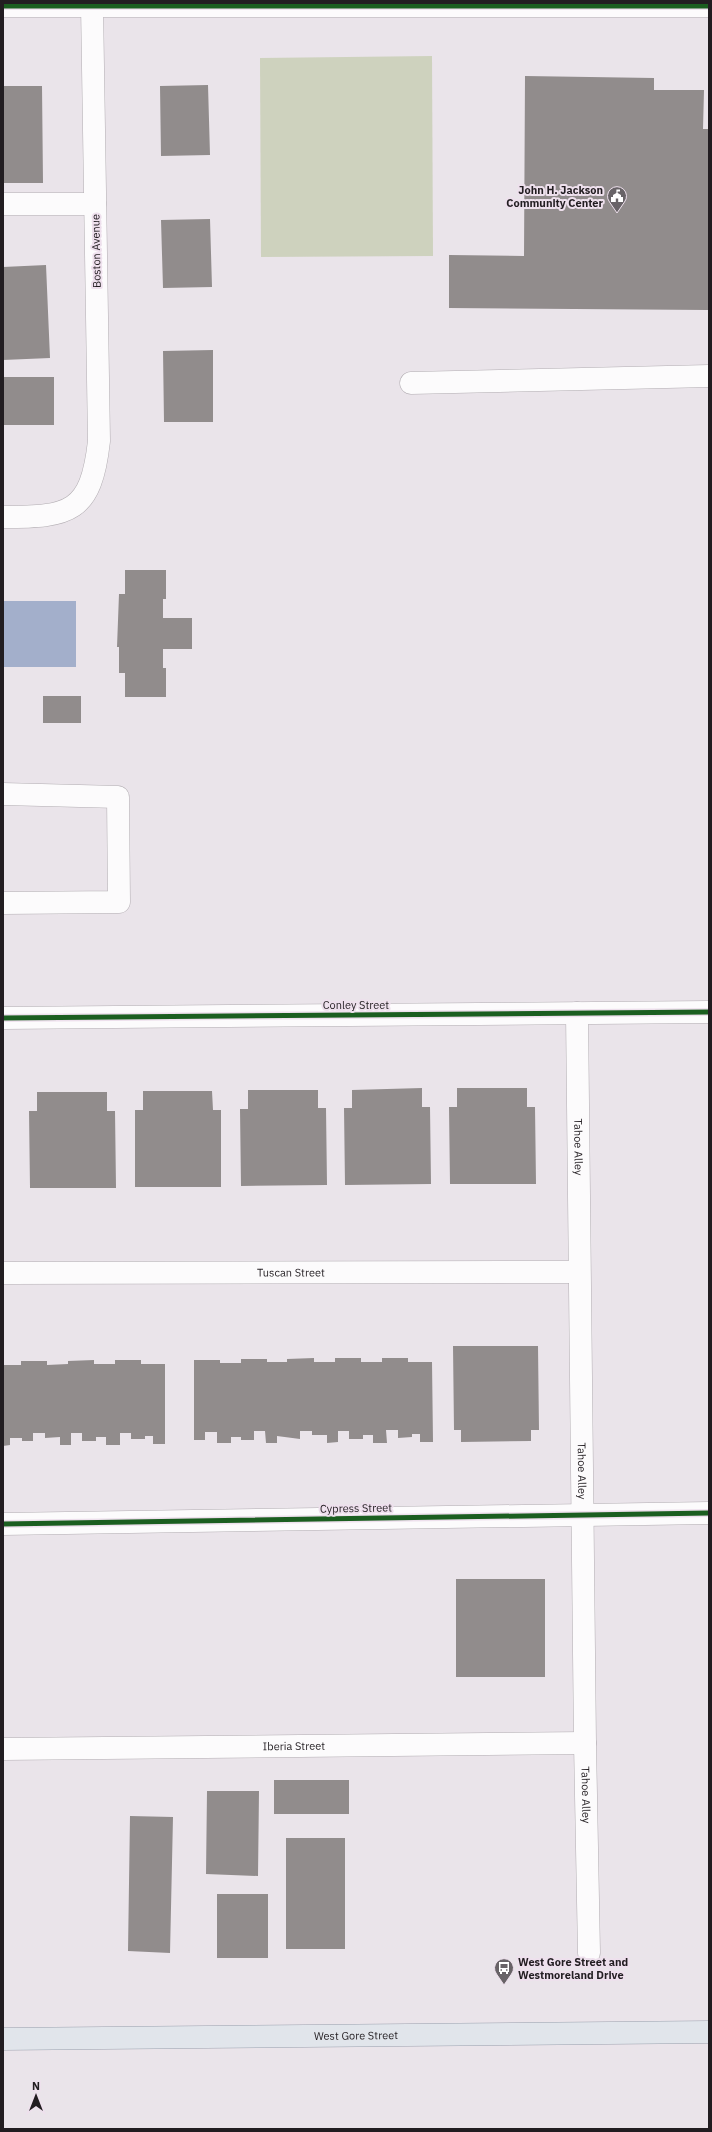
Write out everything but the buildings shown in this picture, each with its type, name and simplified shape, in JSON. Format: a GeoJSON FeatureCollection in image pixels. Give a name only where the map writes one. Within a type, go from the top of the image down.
{"type":"FeatureCollection","features":[{"type":"Feature","properties":{"kind":"main road","name":"West Gore Street"},"geometry":{"type":"LineString","coordinates":[[3,2039],[709,2032]]}},
{"type":"Feature","properties":{"kind":"street","name":"Boston Avenue"},"geometry":{"type":"LineString","coordinates":[[3,517],[38,517],[64,512],[85,495],[96,470],[99,441],[92,5]]}},
{"type":"Feature","properties":{"kind":"street"},"geometry":{"type":"LineString","coordinates":[[3,6],[709,6]]}},
{"type":"Feature","properties":{"kind":"street"},"geometry":{"type":"LineString","coordinates":[[3,204],[95,204]]}},
{"type":"Feature","properties":{"kind":"street"},"geometry":{"type":"LineString","coordinates":[[411,384],[709,376]]}},
{"type":"Feature","properties":{"kind":"street"},"geometry":{"type":"LineString","coordinates":[[3,794],[118,797],[119,902],[3,903]]}},
{"type":"Feature","properties":{"kind":"street","name":"Conley Street"},"geometry":{"type":"LineString","coordinates":[[3,1018],[709,1012]]}},
{"type":"Feature","properties":{"kind":"street","name":"Tahoe Alley"},"geometry":{"type":"LineString","coordinates":[[577,1013],[582,1515],[589,1953]]}},
{"type":"Feature","properties":{"kind":"street","name":"Tuscan Street"},"geometry":{"type":"LineString","coordinates":[[3,1274],[579,1272]]}},
{"type":"Feature","properties":{"kind":"street","name":"Cypress Street"},"geometry":{"type":"LineString","coordinates":[[3,1524],[709,1513]]}},
{"type":"Feature","properties":{"kind":"street","name":"Iberia Street"},"geometry":{"type":"LineString","coordinates":[[3,1749],[585,1743]]}},
{"type":"Feature","properties":{"kind":"green space"},"geometry":{"type":"Polygon","coordinates":[[[432,56],[433,256],[261,257],[260,58],[432,56]]]}},
{"type":"Feature","properties":{"kind":"water"},"geometry":{"type":"Polygon","coordinates":[[[3,601],[76,601],[76,667],[3,667],[3,601]]]}},
{"type":"Feature","properties":{"kind":"cycle path"},"geometry":{"type":"LineString","coordinates":[[3,6],[709,6]]}},
{"type":"Feature","properties":{"kind":"cycle path"},"geometry":{"type":"LineString","coordinates":[[3,1018],[709,1012]]}},
{"type":"Feature","properties":{"kind":"cycle path"},"geometry":{"type":"LineString","coordinates":[[3,1524],[709,1513]]}},
{"type":"Feature","properties":{"kind":"place","name":"John H. Jackson Community Center"},"geometry":{"type":"Point","coordinates":[617,213]}},
{"type":"Feature","properties":{"kind":"place","name":"West Gore Street and Westmoreland Drive"},"geometry":{"type":"Point","coordinates":[504,1985]}}]}
